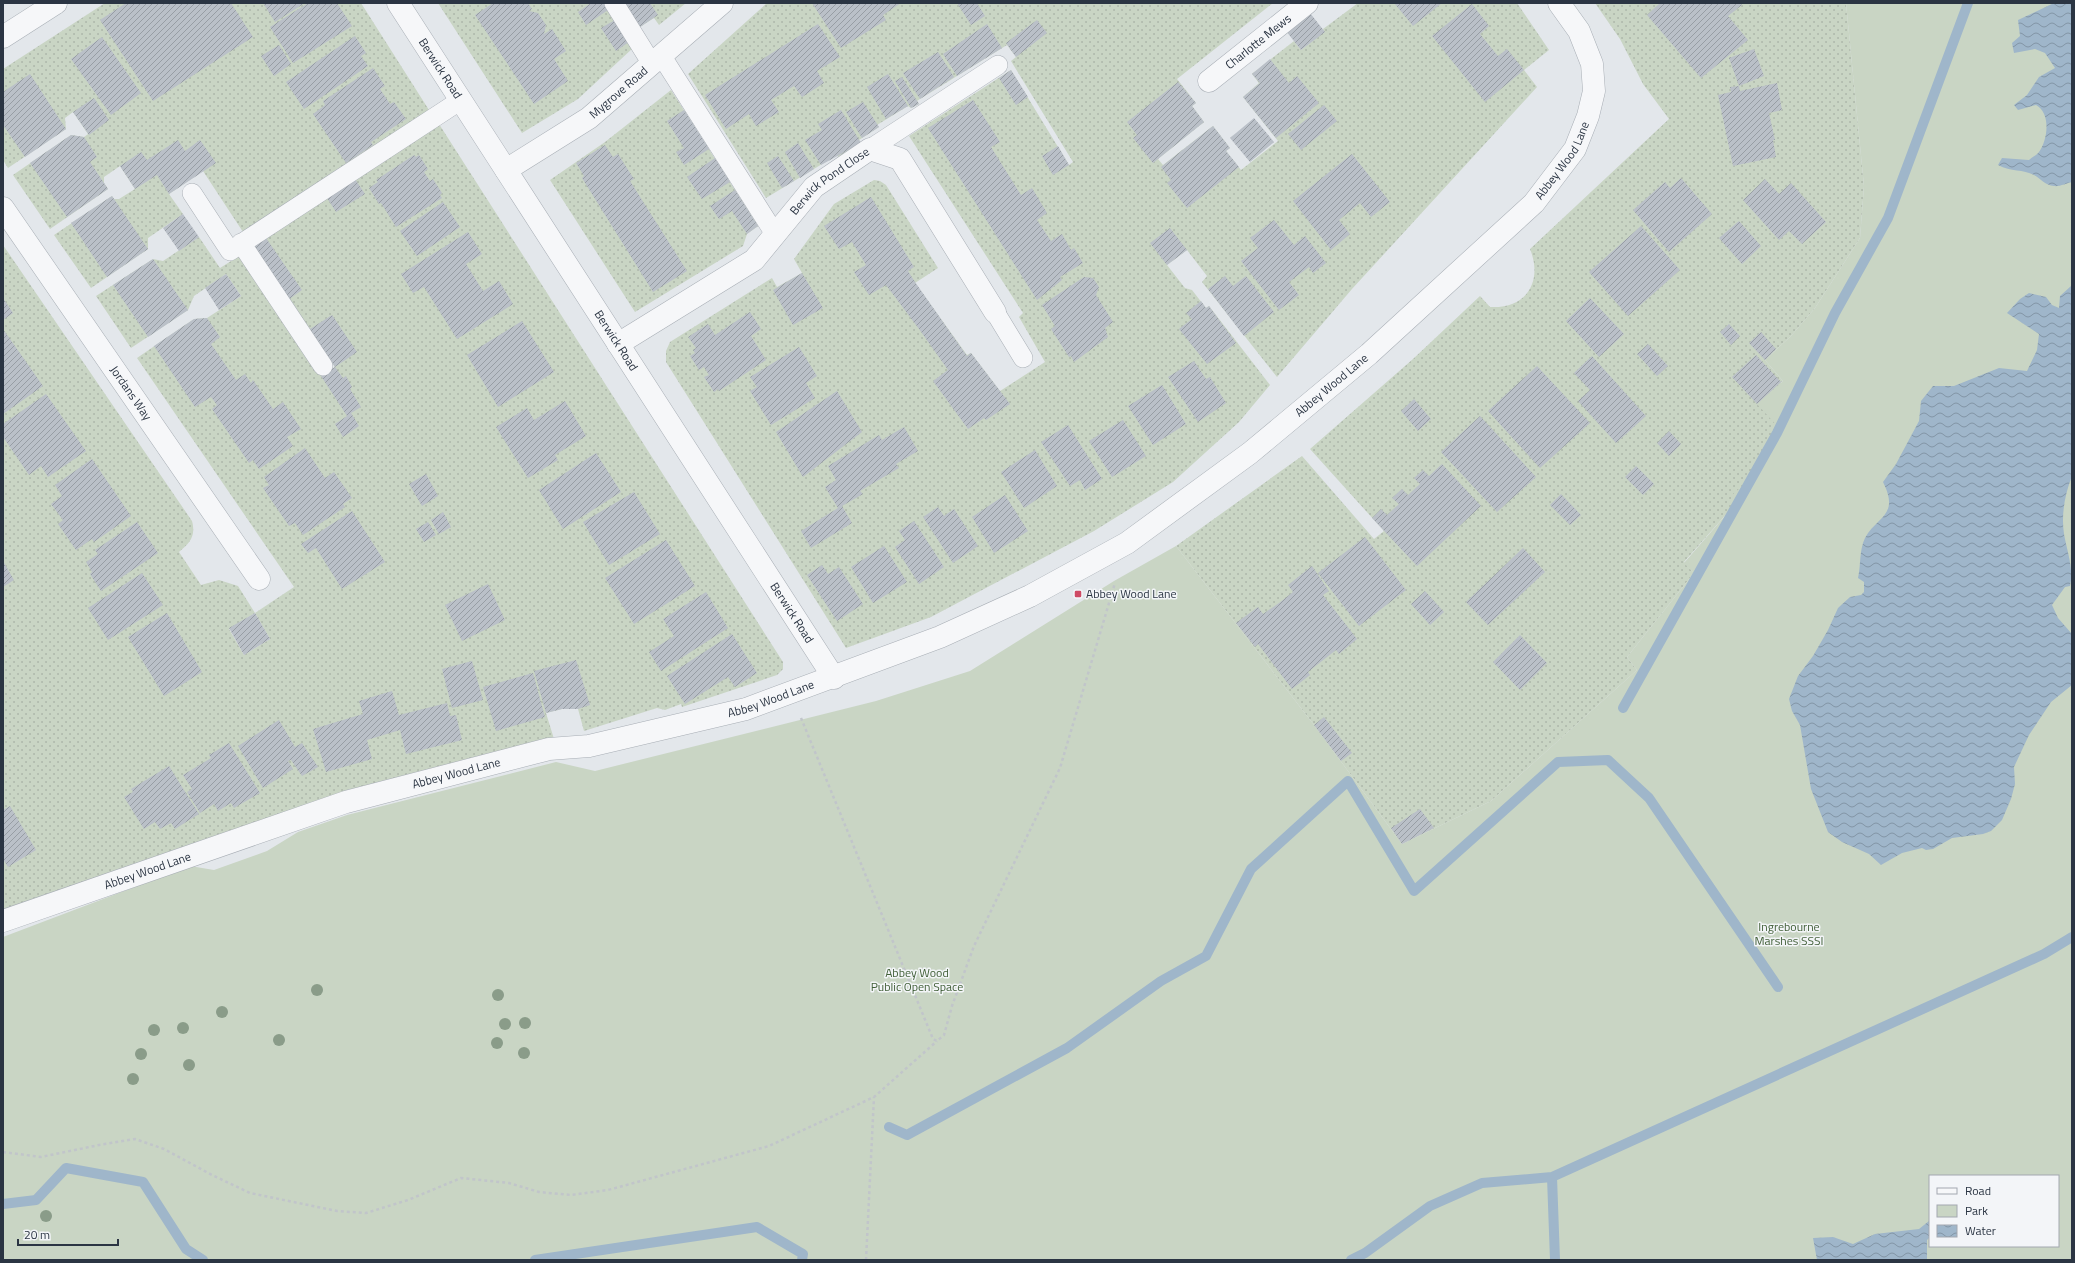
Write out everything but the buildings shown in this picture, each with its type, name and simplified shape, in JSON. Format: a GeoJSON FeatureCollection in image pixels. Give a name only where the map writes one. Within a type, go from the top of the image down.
{"type":"FeatureCollection","features":[{"type":"Feature","properties":{"kind":"street"},"geometry":{"type":"LineString","coordinates":[[3,37],[56,3]]}},
{"type":"Feature","properties":{"kind":"street","name":"Berwick Road"},"geometry":{"type":"LineString","coordinates":[[398,3],[834,678]]}},
{"type":"Feature","properties":{"kind":"street","name":"Mygrove Road"},"geometry":{"type":"LineString","coordinates":[[506,170],[589,118],[722,3]]}},
{"type":"Feature","properties":{"kind":"street","name":"Charlotte Mews"},"geometry":{"type":"LineString","coordinates":[[1209,81],[1307,3]]}},
{"type":"Feature","properties":{"kind":"street","name":"Abbey Wood Lane"},"geometry":{"type":"LineString","coordinates":[[3,921],[346,802],[549,749],[589,746],[746,709],[790,692],[834,678],[940,637],[1030,596],[1127,543],[1256,448],[1369,354],[1534,203],[1575,149],[1588,116],[1594,91],[1592,64],[1578,30],[1559,3]]}},
{"type":"Feature","properties":{"kind":"street","name":"Berwick Pond Close"},"geometry":{"type":"LineString","coordinates":[[618,344],[754,260],[814,186],[870,149],[900,159],[995,312]]}},
{"type":"Feature","properties":{"kind":"street","name":"Jordans Way"},"geometry":{"type":"LineString","coordinates":[[3,208],[259,579]]}},
{"type":"Feature","properties":{"kind":"lane"},"geometry":{"type":"LineString","coordinates":[[614,3],[657,59],[775,234]]}},
{"type":"Feature","properties":{"kind":"lane"},"geometry":{"type":"LineString","coordinates":[[870,149],[998,65]]}},
{"type":"Feature","properties":{"kind":"lane"},"geometry":{"type":"LineString","coordinates":[[192,193],[230,251],[461,100]]}},
{"type":"Feature","properties":{"kind":"lane"},"geometry":{"type":"LineString","coordinates":[[241,244],[323,366]]}},
{"type":"Feature","properties":{"kind":"lane","name":"Berwick Pond Close"},"geometry":{"type":"LineString","coordinates":[[995,312],[1023,358]]}},
{"type":"Feature","properties":{"kind":"path"},"geometry":{"type":"LineString","coordinates":[[3,1152],[41,1157],[135,1139],[164,1149],[212,1175],[250,1193],[330,1210],[366,1213],[408,1200],[461,1178],[509,1184],[539,1192],[571,1196],[608,1190],[769,1146],[874,1097],[944,1035],[952,1006],[974,946],[1060,768],[1127,543]]}},
{"type":"Feature","properties":{"kind":"path"},"geometry":{"type":"LineString","coordinates":[[790,692],[933,1039],[938,1041]]}},
{"type":"Feature","properties":{"kind":"path"},"geometry":{"type":"LineString","coordinates":[[866,1260],[874,1097]]}},
{"type":"Feature","properties":{"kind":"green space"},"geometry":{"type":"Polygon","coordinates":[[[105,3],[361,3],[429,110],[243,232],[203,171],[169,194],[183,214],[148,238],[148,249],[91,288],[54,235],[112,196],[114,199],[119,199],[135,189],[120,166],[104,177],[104,183],[108,189],[50,229],[13,175],[71,135],[84,137],[88,134],[73,112],[65,118],[66,129],[8,168],[3,160],[3,69],[105,3]]]}},
{"type":"Feature","properties":{"kind":"green space"},"geometry":{"type":"Polygon","coordinates":[[[438,3],[603,3],[633,48],[578,99],[522,133],[438,3]]]}},
{"type":"Feature","properties":{"kind":"green space"},"geometry":{"type":"Polygon","coordinates":[[[625,3],[686,3],[659,25],[654,18],[640,27],[625,3]]]}},
{"type":"Feature","properties":{"kind":"green space"},"geometry":{"type":"Polygon","coordinates":[[[767,3],[1273,3],[1177,79],[1196,103],[1192,106],[1204,122],[1158,159],[1163,165],[1213,126],[1230,148],[1226,151],[1241,170],[1278,141],[1243,97],[1259,83],[1252,74],[1294,41],[1301,50],[1324,32],[1323,29],[1358,3],[1517,3],[1549,50],[1524,70],[1537,87],[1352,289],[1277,377],[1202,282],[1207,276],[1187,250],[1167,265],[1185,288],[1192,290],[1206,308],[1209,306],[1270,385],[1239,422],[1173,482],[1094,531],[931,617],[846,648],[666,362],[666,351],[670,342],[772,278],[777,287],[802,273],[794,259],[834,204],[874,180],[880,181],[886,185],[938,268],[915,283],[967,355],[971,353],[1000,391],[1045,362],[1019,317],[1023,313],[909,136],[1011,70],[1069,165],[1073,162],[1011,61],[1016,57],[1007,45],[917,101],[919,104],[911,108],[908,106],[877,125],[879,127],[859,140],[861,143],[838,157],[837,155],[766,198],[688,74],[767,3]]]}},
{"type":"Feature","properties":{"kind":"green space"},"geometry":{"type":"Polygon","coordinates":[[[1595,3],[1846,3],[1864,186],[1860,238],[1815,308],[1791,336],[1765,360],[1783,381],[1781,382],[1791,441],[1732,496],[1737,502],[1684,562],[1694,573],[1627,657],[1637,670],[1491,801],[1402,844],[1314,725],[1176,546],[1302,456],[1374,539],[1384,531],[1310,449],[1413,359],[1480,296],[1490,307],[1514,303],[1522,298],[1529,291],[1533,282],[1534,261],[1530,249],[1669,119],[1643,84],[1620,39],[1595,3]]]}},
{"type":"Feature","properties":{"kind":"green space"},"geometry":{"type":"Polygon","coordinates":[[[1846,3],[2072,3],[2072,1260],[3,1260],[3,937],[190,866],[214,870],[267,851],[298,832],[347,815],[556,762],[595,771],[876,701],[970,671],[1114,581],[1176,546],[1314,725],[1402,844],[1491,801],[1637,670],[1627,657],[1694,573],[1684,563],[1737,502],[1731,496],[1753,477],[1779,428],[1757,404],[1783,381],[1765,360],[1791,336],[1815,308],[1860,238],[1864,186],[1846,3]]]}},
{"type":"Feature","properties":{"kind":"green space"},"geometry":{"type":"Polygon","coordinates":[[[671,90],[758,226],[747,234],[743,246],[635,312],[550,180],[605,142],[671,90]]]}},
{"type":"Feature","properties":{"kind":"green space"},"geometry":{"type":"Polygon","coordinates":[[[439,124],[783,662],[783,669],[777,675],[682,707],[681,704],[665,710],[657,708],[584,731],[578,709],[562,709],[546,713],[554,739],[3,910],[3,245],[192,521],[193,535],[189,542],[179,552],[201,585],[219,580],[238,586],[255,613],[294,587],[137,358],[194,319],[207,318],[241,296],[226,274],[194,296],[188,310],[131,348],[96,296],[153,259],[163,261],[199,237],[220,268],[239,256],[322,376],[335,367],[252,247],[439,124]],[[255,613],[229,629],[244,655],[270,639],[255,613]]]}},
{"type":"Feature","properties":{"kind":"water"},"geometry":{"type":"Polygon","coordinates":[[[2054,3],[2072,3],[2072,182],[2056,186],[2043,182],[2030,173],[2008,169],[1998,165],[2002,158],[2029,160],[2039,152],[2042,147],[2046,134],[2046,120],[2041,109],[2036,105],[2018,110],[2014,105],[2027,95],[2039,77],[2055,68],[2045,53],[2035,49],[2014,53],[2012,43],[2020,36],[2018,20],[2054,3]]]}},
{"type":"Feature","properties":{"kind":"water"},"geometry":{"type":"Polygon","coordinates":[[[2071,286],[2072,476],[2067,490],[2063,512],[2063,527],[2070,560],[2071,580],[2070,586],[2065,587],[2052,605],[2058,618],[2072,634],[2072,685],[2051,702],[2029,735],[2014,767],[2015,784],[2011,799],[2002,820],[1991,831],[1983,834],[1952,838],[1933,849],[1926,850],[1922,848],[1902,853],[1881,865],[1869,854],[1842,842],[1828,832],[1811,789],[1800,725],[1792,711],[1789,699],[1798,676],[1813,656],[1828,630],[1838,608],[1850,597],[1861,595],[1864,592],[1864,582],[1858,578],[1863,543],[1870,531],[1888,509],[1888,493],[1883,482],[1896,464],[1919,421],[1921,401],[1933,386],[1954,386],[1999,368],[2027,371],[2037,350],[2039,334],[2007,313],[2020,299],[2029,293],[2046,297],[2052,305],[2059,308],[2060,296],[2071,286]]]}},
{"type":"Feature","properties":{"kind":"water"},"geometry":{"type":"Polygon","coordinates":[[[1929,1221],[1927,1260],[1817,1260],[1813,1238],[1833,1237],[1853,1244],[1875,1234],[1919,1229],[1929,1221]]]}},
{"type":"Feature","properties":{"kind":"waterway"},"geometry":{"type":"LineString","coordinates":[[1623,708],[1777,433],[1835,313],[1888,218],[1968,3]]}},
{"type":"Feature","properties":{"kind":"waterway"},"geometry":{"type":"LineString","coordinates":[[889,1127],[907,1135],[1067,1048],[1161,981],[1206,956],[1251,869],[1348,781],[1414,891],[1558,762],[1608,760],[1649,798],[1778,987]]}},
{"type":"Feature","properties":{"kind":"waterway"},"geometry":{"type":"LineString","coordinates":[[1351,1260],[1365,1253],[1430,1206],[1482,1183],[1552,1177],[2044,954],[2072,937]]}},
{"type":"Feature","properties":{"kind":"waterway"},"geometry":{"type":"LineString","coordinates":[[3,1204],[36,1200],[66,1168],[143,1182],[186,1249],[203,1260]]}},
{"type":"Feature","properties":{"kind":"waterway"},"geometry":{"type":"LineString","coordinates":[[1552,1177],[1555,1260]]}},
{"type":"Feature","properties":{"kind":"waterway"},"geometry":{"type":"LineString","coordinates":[[535,1260],[757,1227],[803,1254],[802,1260]]}},
{"type":"Feature","properties":{"kind":"place","name":"Abbey Wood Lane"},"geometry":{"type":"Point","coordinates":[1078,594]}},
{"type":"Feature","properties":{"kind":"park label","name":"Ingrebourne Marshes SSSI"},"geometry":{"type":"Point","coordinates":[1789,934]}},
{"type":"Feature","properties":{"kind":"park label","name":"Abbey Wood Public Open Space"},"geometry":{"type":"Point","coordinates":[917,980]}}]}
